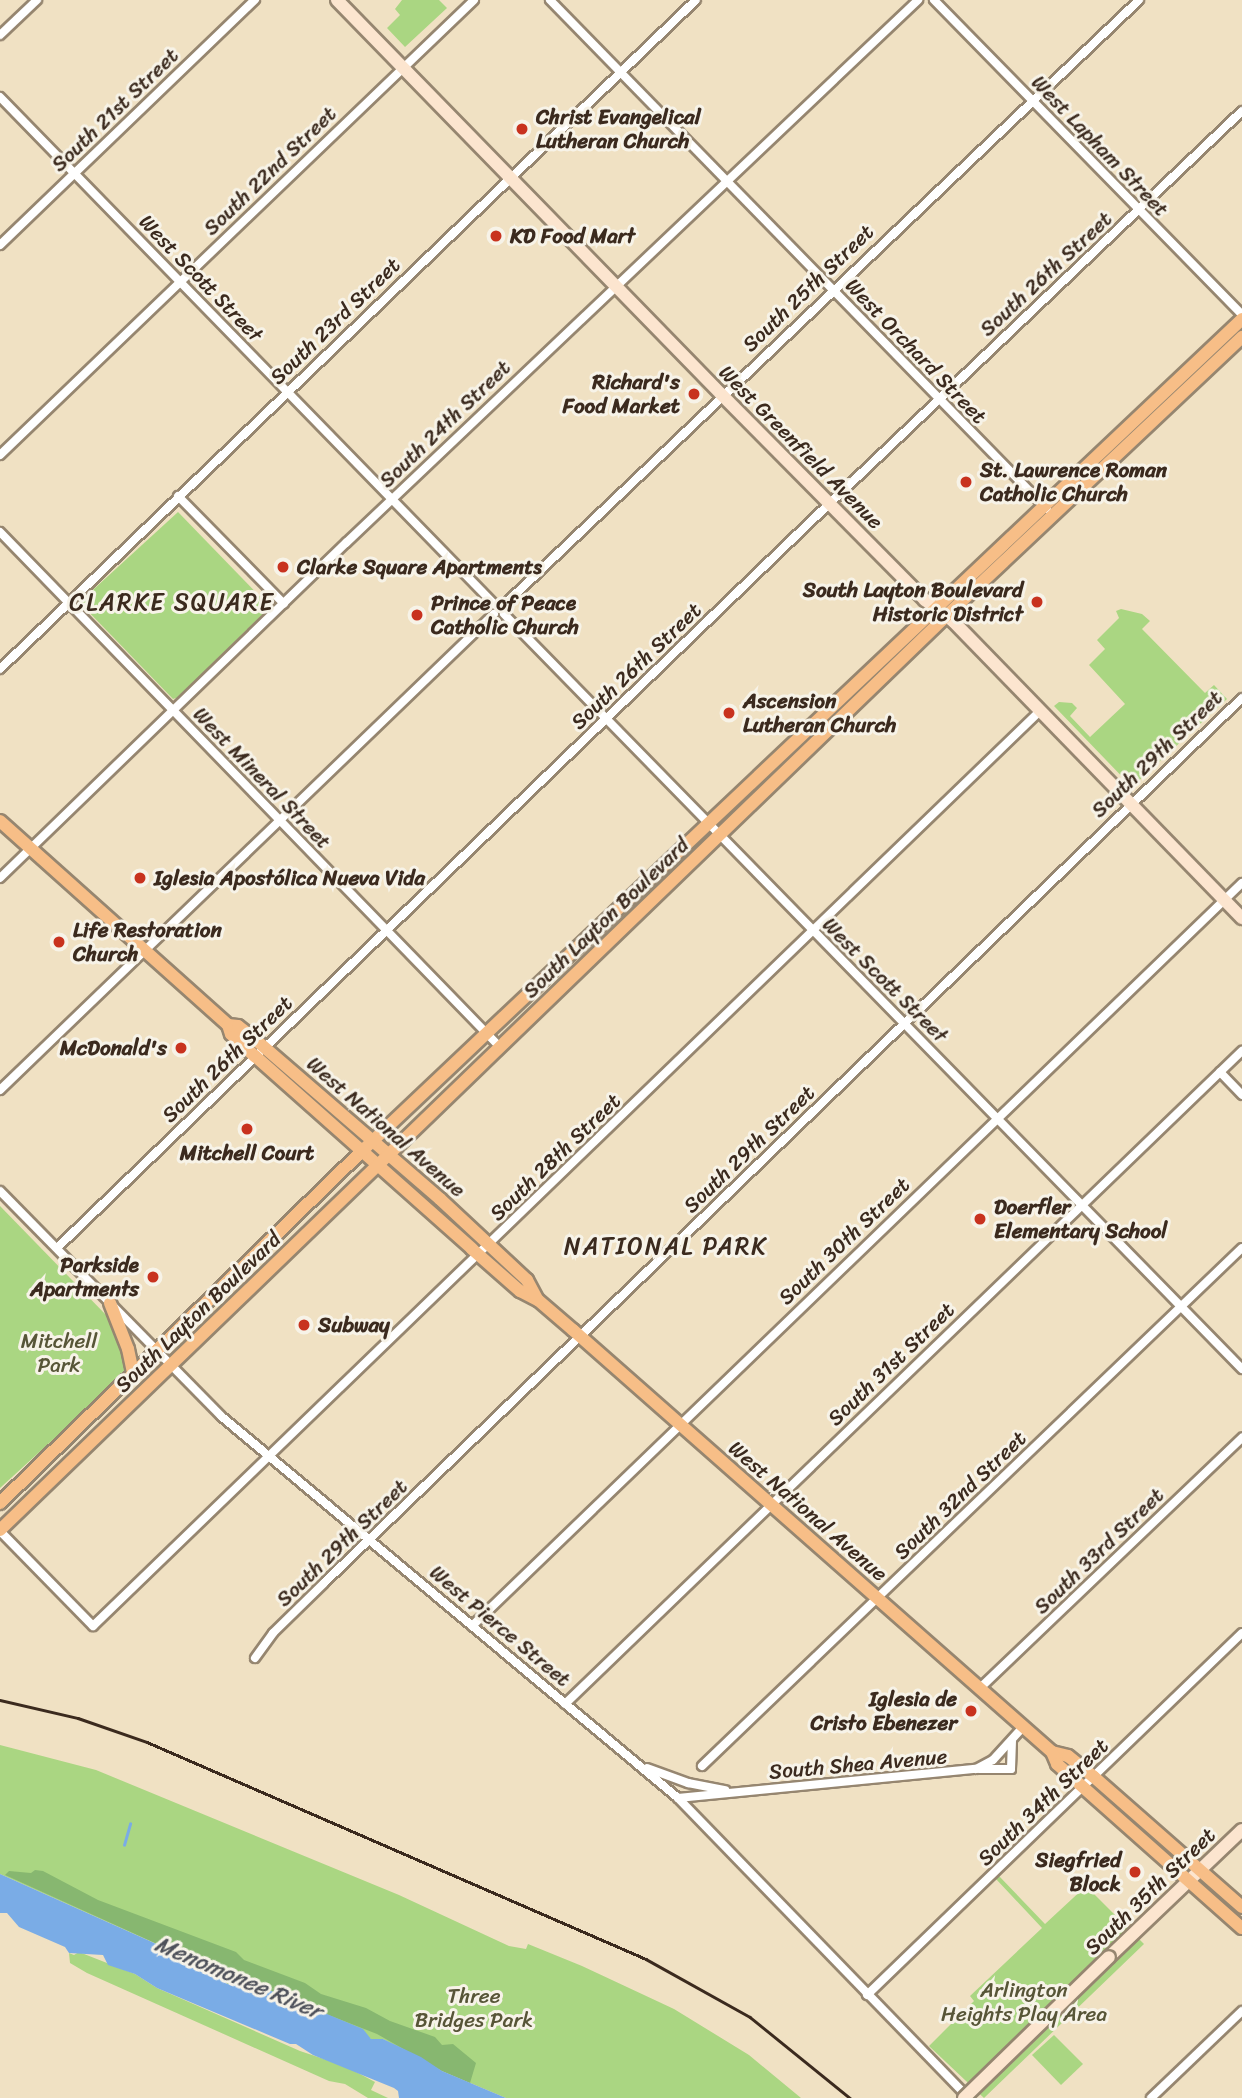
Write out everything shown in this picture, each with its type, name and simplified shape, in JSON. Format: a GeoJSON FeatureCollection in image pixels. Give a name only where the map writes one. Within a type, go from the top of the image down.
{"type":"FeatureCollection","features":[{"type":"Feature","properties":{"kind":"main road","name":"West Greenfield Avenue"},"geometry":{"type":"LineString","coordinates":[[337,0],[721,394],[934,608],[946,616],[1041,711],[1242,918]]}},
{"type":"Feature","properties":{"kind":"main road","name":"South Layton Boulevard"},"geometry":{"type":"LineString","coordinates":[[0,1530],[946,616],[1242,317]]}},
{"type":"Feature","properties":{"kind":"main road","name":"South Layton Boulevard"},"geometry":{"type":"LineString","coordinates":[[0,1503],[362,1151],[488,1035],[934,608],[1048,511],[1242,337]]}},
{"type":"Feature","properties":{"kind":"main road","name":"West National Avenue"},"geometry":{"type":"LineString","coordinates":[[0,821],[229,1025],[238,1026],[362,1151],[478,1255],[580,1336],[1052,1752],[1057,1764],[1242,1928]]}},
{"type":"Feature","properties":{"kind":"main road","name":"West National Avenue"},"geometry":{"type":"LineString","coordinates":[[260,1051],[388,1154],[527,1280],[538,1300]]}},
{"type":"Feature","properties":{"kind":"main road"},"geometry":{"type":"LineString","coordinates":[[276,1262],[284,1247],[303,1227],[296,1215]]}},
{"type":"Feature","properties":{"kind":"main road"},"geometry":{"type":"LineString","coordinates":[[110,1303],[128,1349],[133,1373]]}},
{"type":"Feature","properties":{"kind":"main road","name":"West National Avenue"},"geometry":{"type":"LineString","coordinates":[[1052,1752],[1068,1756],[1094,1777],[1242,1907]]}},
{"type":"Feature","properties":{"kind":"main road","name":"South 35th Street"},"geometry":{"type":"LineString","coordinates":[[967,2098],[1199,1868],[1242,1830]]}},
{"type":"Feature","properties":{"kind":"street"},"geometry":{"type":"LineString","coordinates":[[0,35],[37,0]]}},
{"type":"Feature","properties":{"kind":"street","name":"South 21st Street"},"geometry":{"type":"LineString","coordinates":[[0,245],[255,0]]}},
{"type":"Feature","properties":{"kind":"street","name":"South 22nd Street"},"geometry":{"type":"LineString","coordinates":[[0,455],[474,0]]}},
{"type":"Feature","properties":{"kind":"street","name":"West Orchard Street"},"geometry":{"type":"LineString","coordinates":[[550,0],[1048,511]]}},
{"type":"Feature","properties":{"kind":"street","name":"South 23rd Street"},"geometry":{"type":"LineString","coordinates":[[0,668],[70,604],[178,496],[696,0]]}},
{"type":"Feature","properties":{"kind":"street","name":"South 24th Street"},"geometry":{"type":"LineString","coordinates":[[0,878],[392,499],[918,0]]}},
{"type":"Feature","properties":{"kind":"street","name":"West Lapham Street"},"geometry":{"type":"LineString","coordinates":[[934,0],[1242,317]]}},
{"type":"Feature","properties":{"kind":"street","name":"South 25th Street"},"geometry":{"type":"LineString","coordinates":[[0,1090],[721,394],[1139,0]]}},
{"type":"Feature","properties":{"kind":"street","name":"West Scott Street"},"geometry":{"type":"LineString","coordinates":[[0,97],[1242,1369]]}},
{"type":"Feature","properties":{"kind":"street","name":"South 26th Street"},"geometry":{"type":"LineString","coordinates":[[57,1248],[829,503],[1242,111]]}},
{"type":"Feature","properties":{"kind":"street"},"geometry":{"type":"LineString","coordinates":[[178,496],[284,604]]}},
{"type":"Feature","properties":{"kind":"street","name":"West Mineral Street"},"geometry":{"type":"LineString","coordinates":[[0,532],[500,1047]]}},
{"type":"Feature","properties":{"kind":"street","name":"South 29th Street"},"geometry":{"type":"LineString","coordinates":[[256,1658],[273,1633],[1131,802],[1240,703]]}},
{"type":"Feature","properties":{"kind":"street","name":"South 28th Street"},"geometry":{"type":"LineString","coordinates":[[0,1530],[93,1626],[1041,711]]}},
{"type":"Feature","properties":{"kind":"street","name":"South 30th Street"},"geometry":{"type":"LineString","coordinates":[[472,1626],[1242,883]]}},
{"type":"Feature","properties":{"kind":"street","name":"South 31st Street"},"geometry":{"type":"LineString","coordinates":[[565,1704],[1242,1051]]}},
{"type":"Feature","properties":{"kind":"street"},"geometry":{"type":"LineString","coordinates":[[1220,1072],[1242,1095]]}},
{"type":"Feature","properties":{"kind":"street","name":"West Pierce Street"},"geometry":{"type":"LineString","coordinates":[[0,1191],[221,1416],[678,1798],[967,2098]]}},
{"type":"Feature","properties":{"kind":"street","name":"South 32nd Street"},"geometry":{"type":"LineString","coordinates":[[702,1766],[1242,1248]]}},
{"type":"Feature","properties":{"kind":"street","name":"South 33rd Street"},"geometry":{"type":"LineString","coordinates":[[979,1689],[1242,1438]]}},
{"type":"Feature","properties":{"kind":"street","name":"South 34th Street"},"geometry":{"type":"LineString","coordinates":[[867,1995],[1242,1633]]}},
{"type":"Feature","properties":{"kind":"street","name":"South Shea Avenue"},"geometry":{"type":"LineString","coordinates":[[678,1798],[976,1769],[993,1760],[1023,1727]]}},
{"type":"Feature","properties":{"kind":"street"},"geometry":{"type":"LineString","coordinates":[[976,1769],[1011,1769],[1012,1740]]}},
{"type":"Feature","properties":{"kind":"street"},"geometry":{"type":"LineString","coordinates":[[639,1765],[688,1783],[738,1793]]}},
{"type":"Feature","properties":{"kind":"street"},"geometry":{"type":"LineString","coordinates":[[1151,2098],[1242,2011]]}},
{"type":"Feature","properties":{"kind":"green space"},"geometry":{"type":"Polygon","coordinates":[[[402,0],[439,0],[447,8],[405,47],[387,28],[400,15],[395,9],[402,0]]]}},
{"type":"Feature","properties":{"kind":"green space"},"geometry":{"type":"Polygon","coordinates":[[[178,512],[270,607],[179,697],[173,699],[82,605],[83,599],[178,512]]]}},
{"type":"Feature","properties":{"kind":"green space"},"geometry":{"type":"Polygon","coordinates":[[[1121,609],[1142,614],[1150,621],[1142,629],[1205,693],[1214,685],[1227,699],[1132,787],[1054,706],[1059,702],[1072,703],[1077,708],[1070,716],[1090,737],[1125,704],[1089,665],[1105,649],[1097,640],[1119,618],[1116,611],[1121,609]]]}},
{"type":"Feature","properties":{"kind":"green space","name":"Mitchell Park"},"geometry":{"type":"Polygon","coordinates":[[[0,1206],[108,1317],[129,1364],[126,1373],[0,1488],[0,1206]]]}},
{"type":"Feature","properties":{"kind":"green space","name":"Three Bridges Park"},"geometry":{"type":"Polygon","coordinates":[[[0,1745],[96,1770],[399,1895],[509,1946],[526,1949],[528,1944],[582,1966],[674,2009],[749,2055],[801,2098],[506,2098],[442,2071],[383,2039],[371,2039],[236,1983],[227,1984],[219,1972],[0,1874],[0,1745]]]}},
{"type":"Feature","properties":{"kind":"green space"},"geometry":{"type":"Polygon","coordinates":[[[35,1870],[43,1871],[98,1900],[236,1952],[244,1960],[305,1983],[321,1994],[366,2008],[390,2021],[435,2037],[442,2045],[453,2044],[476,2063],[470,2083],[442,2071],[377,2034],[239,1980],[237,1975],[224,1969],[220,1968],[219,1972],[5,1875],[9,1871],[31,1873],[35,1870]]]}},
{"type":"Feature","properties":{"kind":"green space","name":"Arlington Heights Play Area"},"geometry":{"type":"Polygon","coordinates":[[[999,1876],[1045,1924],[1086,1886],[1144,1944],[984,2098],[929,2046],[974,2001],[970,1996],[1042,1928],[996,1879],[999,1876]]]}},
{"type":"Feature","properties":{"kind":"green space"},"geometry":{"type":"Polygon","coordinates":[[[79,1952],[135,1974],[157,1988],[300,2051],[345,2066],[375,2082],[371,2090],[388,2098],[368,2098],[345,2084],[329,2081],[87,1973],[70,1963],[69,1953],[74,1955],[79,1952]]]}},
{"type":"Feature","properties":{"kind":"green space"},"geometry":{"type":"Polygon","coordinates":[[[1054,2035],[1083,2064],[1061,2085],[1032,2055],[1054,2035]]]}},
{"type":"Feature","properties":{"kind":"water"},"geometry":{"type":"Polygon","coordinates":[[[0,1874],[219,1972],[227,1984],[239,1980],[269,1990],[363,2029],[371,2039],[383,2039],[421,2057],[442,2071],[506,2098],[399,2098],[398,2091],[394,2088],[313,2055],[296,2044],[290,2044],[157,1988],[135,1974],[108,1965],[103,1955],[69,1953],[65,1947],[19,1927],[7,1913],[0,1913],[0,1874]]]}},
{"type":"Feature","properties":{"kind":"waterway"},"geometry":{"type":"LineString","coordinates":[[124,1845],[130,1824]]}},
{"type":"Feature","properties":{"kind":"railway"},"geometry":{"type":"LineString","coordinates":[[0,1700],[78,1718],[147,1742],[646,1959],[750,2017],[850,2098]]}},
{"type":"Feature","properties":{"kind":"place","name":"Christ Evangelical Lutheran Church"},"geometry":{"type":"Point","coordinates":[522,129]}},
{"type":"Feature","properties":{"kind":"place","name":"KD Food Mart"},"geometry":{"type":"Point","coordinates":[496,236]}},
{"type":"Feature","properties":{"kind":"place","name":"Richard's Food Market"},"geometry":{"type":"Point","coordinates":[694,394]}},
{"type":"Feature","properties":{"kind":"place","name":"St. Lawrence Roman Catholic Church"},"geometry":{"type":"Point","coordinates":[966,482]}},
{"type":"Feature","properties":{"kind":"place","name":"Clarke Square Apartments"},"geometry":{"type":"Point","coordinates":[283,567]}},
{"type":"Feature","properties":{"kind":"place","name":"South Layton Boulevard Historic District"},"geometry":{"type":"Point","coordinates":[1037,602]}},
{"type":"Feature","properties":{"kind":"place","name":"Prince of Peace Catholic Church"},"geometry":{"type":"Point","coordinates":[417,615]}},
{"type":"Feature","properties":{"kind":"place","name":"Ascension Lutheran Church"},"geometry":{"type":"Point","coordinates":[729,713]}},
{"type":"Feature","properties":{"kind":"place","name":"Iglesia Apostólica Nueva Vida"},"geometry":{"type":"Point","coordinates":[140,878]}},
{"type":"Feature","properties":{"kind":"place","name":"Life Restoration Church"},"geometry":{"type":"Point","coordinates":[59,942]}},
{"type":"Feature","properties":{"kind":"place","name":"McDonald's"},"geometry":{"type":"Point","coordinates":[181,1048]}},
{"type":"Feature","properties":{"kind":"place","name":"Mitchell Court"},"geometry":{"type":"Point","coordinates":[247,1129]}},
{"type":"Feature","properties":{"kind":"place","name":"Doerfler Elementary School"},"geometry":{"type":"Point","coordinates":[980,1219]}},
{"type":"Feature","properties":{"kind":"place","name":"Parkside Apartments"},"geometry":{"type":"Point","coordinates":[153,1277]}},
{"type":"Feature","properties":{"kind":"place","name":"Subway"},"geometry":{"type":"Point","coordinates":[304,1325]}},
{"type":"Feature","properties":{"kind":"place","name":"Iglesia de Cristo Ebenezer"},"geometry":{"type":"Point","coordinates":[971,1711]}},
{"type":"Feature","properties":{"kind":"place","name":"Siegfried Block"},"geometry":{"type":"Point","coordinates":[1135,1872]}},
{"type":"Feature","properties":{"kind":"district","name":"CLARKE SQUARE"},"geometry":{"type":"Point","coordinates":[172,603]}},
{"type":"Feature","properties":{"kind":"district","name":"NATIONAL PARK"},"geometry":{"type":"Point","coordinates":[666,1247]}},
{"type":"Feature","properties":{"kind":"water label","name":"Menomonee River"},"geometry":{"type":"Point","coordinates":[238,1978]}}]}
